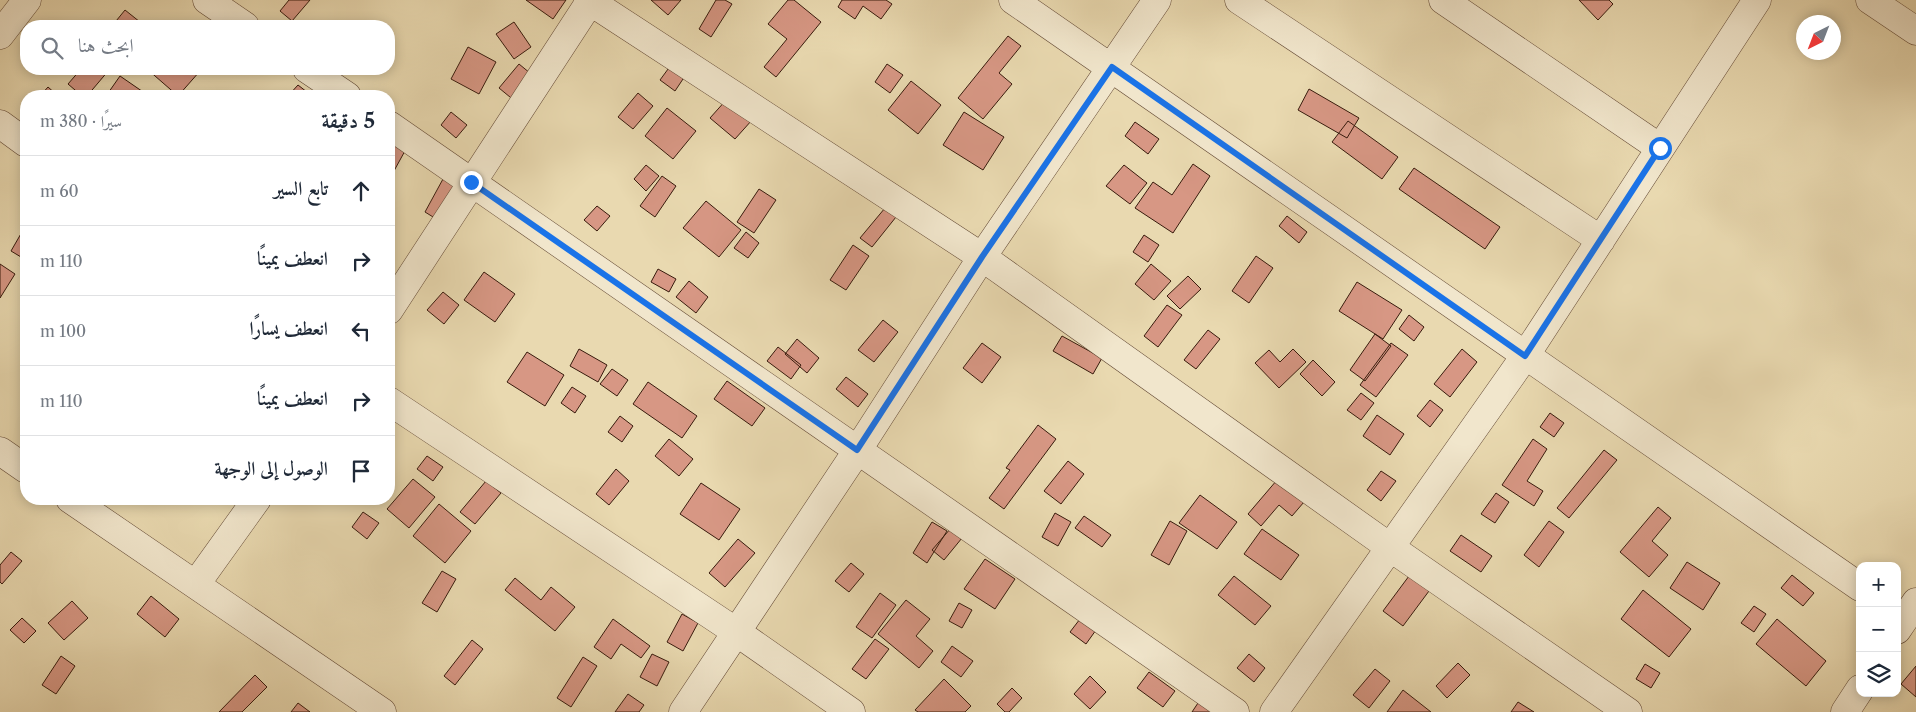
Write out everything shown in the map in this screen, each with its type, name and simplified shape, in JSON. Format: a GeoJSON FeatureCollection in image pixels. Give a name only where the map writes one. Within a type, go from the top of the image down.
{"type":"FeatureCollection","features":[{"type":"Feature","properties":{"kind":"street"},"geometry":{"type":"LineString","coordinates":[[207,0],[236,20]]}},
{"type":"Feature","properties":{"kind":"street"},"geometry":{"type":"LineString","coordinates":[[395,301],[590,0],[982,257],[1391,548],[1628,712]]}},
{"type":"Feature","properties":{"kind":"street"},"geometry":{"type":"LineString","coordinates":[[1013,0],[1856,584]]}},
{"type":"Feature","properties":{"kind":"street"},"geometry":{"type":"LineString","coordinates":[[682,712],[857,450],[982,257],[1157,0]]}},
{"type":"Feature","properties":{"kind":"street"},"geometry":{"type":"LineString","coordinates":[[1239,0],[1600,240]]}},
{"type":"Feature","properties":{"kind":"street"},"geometry":{"type":"LineString","coordinates":[[1443,0],[1660,148]]}},
{"type":"Feature","properties":{"kind":"street"},"geometry":{"type":"LineString","coordinates":[[1274,712],[1525,356],[1757,0]]}},
{"type":"Feature","properties":{"kind":"street"},"geometry":{"type":"LineString","coordinates":[[1870,0],[1916,31]]}},
{"type":"Feature","properties":{"kind":"street"},"geometry":{"type":"LineString","coordinates":[[0,35],[18,3]]}},
{"type":"Feature","properties":{"kind":"street"},"geometry":{"type":"LineString","coordinates":[[316,75],[338,90]]}},
{"type":"Feature","properties":{"kind":"street"},"geometry":{"type":"LineString","coordinates":[[0,124],[20,139]]}},
{"type":"Feature","properties":{"kind":"street"},"geometry":{"type":"LineString","coordinates":[[395,129],[1235,712]]}},
{"type":"Feature","properties":{"kind":"street"},"geometry":{"type":"LineString","coordinates":[[395,405],[735,631],[851,712]]}},
{"type":"Feature","properties":{"kind":"street"},"geometry":{"type":"LineString","coordinates":[[1,453],[20,465]]}},
{"type":"Feature","properties":{"kind":"street"},"geometry":{"type":"LineString","coordinates":[[79,505],[382,712]]}},
{"type":"Feature","properties":{"kind":"street"},"geometry":{"type":"LineString","coordinates":[[196,584],[253,505]]}},
{"type":"Feature","properties":{"kind":"street"},"geometry":{"type":"LineString","coordinates":[[1845,712],[1856,695]]}},
{"type":"Feature","properties":{"kind":"building"},"geometry":{"type":"Polygon","coordinates":[[[289,0],[310,0],[293,20],[280,11],[289,0]]]}},
{"type":"Feature","properties":{"kind":"building"},"geometry":{"type":"Polygon","coordinates":[[[526,0],[566,0],[553,19],[526,0]]]}},
{"type":"Feature","properties":{"kind":"building"},"geometry":{"type":"Polygon","coordinates":[[[651,0],[681,0],[668,15],[651,0]]]}},
{"type":"Feature","properties":{"kind":"building"},"geometry":{"type":"Polygon","coordinates":[[[716,0],[725,0],[732,4],[711,37],[699,29],[716,0]]]}},
{"type":"Feature","properties":{"kind":"building"},"geometry":{"type":"Polygon","coordinates":[[[788,0],[794,0],[821,22],[776,77],[764,67],[787,39],[768,24],[788,0]]]}},
{"type":"Feature","properties":{"kind":"building"},"geometry":{"type":"Polygon","coordinates":[[[842,0],[886,0],[892,4],[881,19],[863,6],[855,19],[838,7],[842,0]]]}},
{"type":"Feature","properties":{"kind":"building"},"geometry":{"type":"Polygon","coordinates":[[[1579,0],[1609,0],[1613,4],[1598,20],[1579,0]]]}},
{"type":"Feature","properties":{"kind":"building"},"geometry":{"type":"Polygon","coordinates":[[[125,10],[138,20],[117,20],[125,10]]]}},
{"type":"Feature","properties":{"kind":"building"},"geometry":{"type":"Polygon","coordinates":[[[514,22],[531,47],[514,59],[496,34],[514,22]]]}},
{"type":"Feature","properties":{"kind":"building"},"geometry":{"type":"Polygon","coordinates":[[[1008,36],[1021,46],[999,73],[1012,84],[983,119],[958,98],[1008,36]]]}},
{"type":"Feature","properties":{"kind":"building"},"geometry":{"type":"Polygon","coordinates":[[[468,47],[496,62],[479,94],[451,79],[468,47]]]}},
{"type":"Feature","properties":{"kind":"building"},"geometry":{"type":"Polygon","coordinates":[[[519,64],[536,78],[516,102],[499,88],[519,64]]]}},
{"type":"Feature","properties":{"kind":"building"},"geometry":{"type":"Polygon","coordinates":[[[887,64],[903,75],[890,93],[875,82],[887,64]]]}},
{"type":"Feature","properties":{"kind":"building"},"geometry":{"type":"Polygon","coordinates":[[[671,65],[685,76],[675,91],[660,80],[671,65]]]}},
{"type":"Feature","properties":{"kind":"building"},"geometry":{"type":"Polygon","coordinates":[[[76,75],[105,75],[92,90],[75,90],[68,84],[76,75]]]}},
{"type":"Feature","properties":{"kind":"building"},"geometry":{"type":"Polygon","coordinates":[[[154,75],[196,75],[183,90],[171,90],[154,75]]]}},
{"type":"Feature","properties":{"kind":"building"},"geometry":{"type":"Polygon","coordinates":[[[120,76],[140,90],[110,90],[120,76]]]}},
{"type":"Feature","properties":{"kind":"building"},"geometry":{"type":"Polygon","coordinates":[[[911,81],[941,105],[918,134],[888,110],[911,81]]]}},
{"type":"Feature","properties":{"kind":"building"},"geometry":{"type":"Polygon","coordinates":[[[298,85],[304,90],[293,90],[298,85]]]}},
{"type":"Feature","properties":{"kind":"building"},"geometry":{"type":"Polygon","coordinates":[[[1309,89],[1359,118],[1347,138],[1298,110],[1309,89]]]}},
{"type":"Feature","properties":{"kind":"building"},"geometry":{"type":"Polygon","coordinates":[[[638,93],[653,106],[633,129],[618,117],[638,93]]]}},
{"type":"Feature","properties":{"kind":"building"},"geometry":{"type":"Polygon","coordinates":[[[727,99],[752,120],[735,139],[710,118],[727,99]]]}},
{"type":"Feature","properties":{"kind":"building"},"geometry":{"type":"Polygon","coordinates":[[[667,108],[696,131],[673,159],[645,136],[667,108]]]}},
{"type":"Feature","properties":{"kind":"building"},"geometry":{"type":"Polygon","coordinates":[[[451,112],[467,125],[456,138],[441,125],[451,112]]]}},
{"type":"Feature","properties":{"kind":"building"},"geometry":{"type":"Polygon","coordinates":[[[964,112],[1004,137],[983,170],[943,145],[964,112]]]}},
{"type":"Feature","properties":{"kind":"building"},"geometry":{"type":"Polygon","coordinates":[[[1348,121],[1398,157],[1382,179],[1332,142],[1348,121]]]}},
{"type":"Feature","properties":{"kind":"building"},"geometry":{"type":"Polygon","coordinates":[[[1135,122],[1159,139],[1148,154],[1125,136],[1135,122]]]}},
{"type":"Feature","properties":{"kind":"building"},"geometry":{"type":"Polygon","coordinates":[[[395,143],[406,149],[395,169],[395,143]]]}},
{"type":"Feature","properties":{"kind":"building"},"geometry":{"type":"Polygon","coordinates":[[[1193,164],[1210,176],[1173,233],[1135,208],[1153,182],[1172,195],[1193,164]]]}},
{"type":"Feature","properties":{"kind":"building"},"geometry":{"type":"Polygon","coordinates":[[[646,165],[659,176],[646,191],[634,179],[646,165]]]}},
{"type":"Feature","properties":{"kind":"building"},"geometry":{"type":"Polygon","coordinates":[[[1124,165],[1147,183],[1130,204],[1106,186],[1124,165]]]}},
{"type":"Feature","properties":{"kind":"building"},"geometry":{"type":"Polygon","coordinates":[[[1414,168],[1500,227],[1485,249],[1399,189],[1414,168]]]}},
{"type":"Feature","properties":{"kind":"building"},"geometry":{"type":"Polygon","coordinates":[[[662,176],[676,186],[655,217],[640,206],[662,176]]]}},
{"type":"Feature","properties":{"kind":"building"},"geometry":{"type":"Polygon","coordinates":[[[443,179],[456,186],[438,220],[425,212],[443,179]]]}},
{"type":"Feature","properties":{"kind":"building"},"geometry":{"type":"Polygon","coordinates":[[[759,189],[776,200],[754,233],[737,222],[759,189]]]}},
{"type":"Feature","properties":{"kind":"building"},"geometry":{"type":"Polygon","coordinates":[[[706,201],[741,230],[719,257],[683,228],[706,201]]]}},
{"type":"Feature","properties":{"kind":"building"},"geometry":{"type":"Polygon","coordinates":[[[597,206],[610,216],[597,231],[584,220],[597,206]]]}},
{"type":"Feature","properties":{"kind":"building"},"geometry":{"type":"Polygon","coordinates":[[[885,208],[896,217],[872,247],[860,238],[885,208]]]}},
{"type":"Feature","properties":{"kind":"building"},"geometry":{"type":"Polygon","coordinates":[[[1287,216],[1307,232],[1299,243],[1279,226],[1287,216]]]}},
{"type":"Feature","properties":{"kind":"building"},"geometry":{"type":"Polygon","coordinates":[[[746,232],[759,243],[748,258],[734,248],[746,232]]]}},
{"type":"Feature","properties":{"kind":"building"},"geometry":{"type":"Polygon","coordinates":[[[20,235],[20,256],[11,251],[20,235]]]}},
{"type":"Feature","properties":{"kind":"building"},"geometry":{"type":"Polygon","coordinates":[[[1144,235],[1159,245],[1148,262],[1133,252],[1144,235]]]}},
{"type":"Feature","properties":{"kind":"building"},"geometry":{"type":"Polygon","coordinates":[[[853,245],[869,256],[846,290],[830,280],[853,245]]]}},
{"type":"Feature","properties":{"kind":"building"},"geometry":{"type":"Polygon","coordinates":[[[1256,256],[1273,268],[1249,303],[1232,291],[1256,256]]]}},
{"type":"Feature","properties":{"kind":"building"},"geometry":{"type":"Polygon","coordinates":[[[0,264],[15,274],[0,298],[0,264]]]}},
{"type":"Feature","properties":{"kind":"building"},"geometry":{"type":"Polygon","coordinates":[[[1151,264],[1171,281],[1154,300],[1135,284],[1151,264]]]}},
{"type":"Feature","properties":{"kind":"building"},"geometry":{"type":"Polygon","coordinates":[[[658,269],[676,279],[669,292],[651,282],[658,269]]]}},
{"type":"Feature","properties":{"kind":"building"},"geometry":{"type":"Polygon","coordinates":[[[484,272],[515,294],[495,322],[464,300],[484,272]]]}},
{"type":"Feature","properties":{"kind":"building"},"geometry":{"type":"Polygon","coordinates":[[[1188,276],[1201,289],[1180,309],[1167,296],[1188,276]]]}},
{"type":"Feature","properties":{"kind":"building"},"geometry":{"type":"Polygon","coordinates":[[[689,281],[708,297],[696,313],[676,297],[689,281]]]}},
{"type":"Feature","properties":{"kind":"building"},"geometry":{"type":"Polygon","coordinates":[[[1357,282],[1402,310],[1383,339],[1339,311],[1357,282]]]}},
{"type":"Feature","properties":{"kind":"building"},"geometry":{"type":"Polygon","coordinates":[[[443,292],[459,305],[444,324],[427,310],[443,292]]]}},
{"type":"Feature","properties":{"kind":"building"},"geometry":{"type":"Polygon","coordinates":[[[1167,305],[1182,315],[1158,347],[1144,336],[1167,305]]]}},
{"type":"Feature","properties":{"kind":"building"},"geometry":{"type":"Polygon","coordinates":[[[1409,315],[1424,327],[1414,341],[1399,329],[1409,315]]]}},
{"type":"Feature","properties":{"kind":"building"},"geometry":{"type":"Polygon","coordinates":[[[883,320],[898,332],[874,362],[858,350],[883,320]]]}},
{"type":"Feature","properties":{"kind":"building"},"geometry":{"type":"Polygon","coordinates":[[[1208,330],[1220,339],[1196,369],[1184,360],[1208,330]]]}},
{"type":"Feature","properties":{"kind":"building"},"geometry":{"type":"Polygon","coordinates":[[[1375,334],[1391,346],[1365,381],[1350,370],[1375,334]]]}},
{"type":"Feature","properties":{"kind":"building"},"geometry":{"type":"Polygon","coordinates":[[[1062,336],[1102,358],[1093,374],[1053,351],[1062,336]]]}},
{"type":"Feature","properties":{"kind":"building"},"geometry":{"type":"Polygon","coordinates":[[[797,339],[819,358],[807,373],[785,354],[797,339]]]}},
{"type":"Feature","properties":{"kind":"building"},"geometry":{"type":"Polygon","coordinates":[[[982,343],[1001,357],[982,383],[963,368],[982,343]]]}},
{"type":"Feature","properties":{"kind":"building"},"geometry":{"type":"Polygon","coordinates":[[[1391,343],[1408,355],[1376,397],[1360,385],[1391,343]]]}},
{"type":"Feature","properties":{"kind":"building"},"geometry":{"type":"Polygon","coordinates":[[[778,347],[801,365],[791,379],[767,361],[778,347]]]}},
{"type":"Feature","properties":{"kind":"building"},"geometry":{"type":"Polygon","coordinates":[[[579,349],[607,365],[598,382],[570,366],[579,349]]]}},
{"type":"Feature","properties":{"kind":"building"},"geometry":{"type":"Polygon","coordinates":[[[1293,349],[1306,362],[1279,388],[1255,363],[1269,350],[1280,362],[1293,349]]]}},
{"type":"Feature","properties":{"kind":"building"},"geometry":{"type":"Polygon","coordinates":[[[1462,349],[1477,362],[1450,397],[1434,384],[1462,349]]]}},
{"type":"Feature","properties":{"kind":"building"},"geometry":{"type":"Polygon","coordinates":[[[527,352],[564,375],[545,406],[507,382],[527,352]]]}},
{"type":"Feature","properties":{"kind":"building"},"geometry":{"type":"Polygon","coordinates":[[[1313,360],[1335,382],[1322,396],[1300,374],[1313,360]]]}},
{"type":"Feature","properties":{"kind":"building"},"geometry":{"type":"Polygon","coordinates":[[[612,369],[628,380],[617,396],[600,384],[612,369]]]}},
{"type":"Feature","properties":{"kind":"building"},"geometry":{"type":"Polygon","coordinates":[[[846,377],[868,394],[858,407],[836,389],[846,377]]]}},
{"type":"Feature","properties":{"kind":"building"},"geometry":{"type":"Polygon","coordinates":[[[727,381],[765,408],[752,426],[714,399],[727,381]]]}},
{"type":"Feature","properties":{"kind":"building"},"geometry":{"type":"Polygon","coordinates":[[[648,382],[697,416],[682,438],[633,404],[648,382]]]}},
{"type":"Feature","properties":{"kind":"building"},"geometry":{"type":"Polygon","coordinates":[[[572,387],[586,396],[575,413],[561,403],[572,387]]]}},
{"type":"Feature","properties":{"kind":"building"},"geometry":{"type":"Polygon","coordinates":[[[1361,393],[1374,403],[1361,420],[1347,410],[1361,393]]]}},
{"type":"Feature","properties":{"kind":"building"},"geometry":{"type":"Polygon","coordinates":[[[1430,400],[1443,410],[1430,427],[1417,416],[1430,400]]]}},
{"type":"Feature","properties":{"kind":"building"},"geometry":{"type":"Polygon","coordinates":[[[1550,413],[1564,423],[1554,437],[1540,427],[1550,413]]]}},
{"type":"Feature","properties":{"kind":"building"},"geometry":{"type":"Polygon","coordinates":[[[1377,415],[1404,434],[1390,455],[1363,436],[1377,415]]]}},
{"type":"Feature","properties":{"kind":"building"},"geometry":{"type":"Polygon","coordinates":[[[620,416],[633,426],[622,442],[608,432],[620,416]]]}},
{"type":"Feature","properties":{"kind":"building"},"geometry":{"type":"Polygon","coordinates":[[[1038,425],[1056,439],[1004,509],[989,498],[1010,470],[1006,468],[1038,425]]]}},
{"type":"Feature","properties":{"kind":"building"},"geometry":{"type":"Polygon","coordinates":[[[669,439],[693,459],[679,476],[655,456],[669,439]]]}},
{"type":"Feature","properties":{"kind":"building"},"geometry":{"type":"Polygon","coordinates":[[[1533,439],[1547,449],[1527,481],[1543,491],[1534,506],[1502,485],[1533,439]]]}},
{"type":"Feature","properties":{"kind":"building"},"geometry":{"type":"Polygon","coordinates":[[[1604,450],[1617,460],[1569,518],[1557,508],[1604,450]]]}},
{"type":"Feature","properties":{"kind":"building"},"geometry":{"type":"Polygon","coordinates":[[[427,456],[443,467],[433,481],[417,469],[427,456]]]}},
{"type":"Feature","properties":{"kind":"building"},"geometry":{"type":"Polygon","coordinates":[[[1068,461],[1084,474],[1061,504],[1044,491],[1068,461]]]}},
{"type":"Feature","properties":{"kind":"building"},"geometry":{"type":"Polygon","coordinates":[[[616,469],[629,481],[609,505],[596,494],[616,469]]]}},
{"type":"Feature","properties":{"kind":"building"},"geometry":{"type":"Polygon","coordinates":[[[1381,471],[1396,481],[1381,501],[1367,490],[1381,471]]]}},
{"type":"Feature","properties":{"kind":"building"},"geometry":{"type":"Polygon","coordinates":[[[413,479],[435,497],[409,528],[387,509],[390,505],[395,505],[395,500],[413,479]]]}},
{"type":"Feature","properties":{"kind":"building"},"geometry":{"type":"Polygon","coordinates":[[[1277,480],[1304,502],[1292,516],[1279,505],[1261,526],[1248,514],[1277,480]]]}},
{"type":"Feature","properties":{"kind":"building"},"geometry":{"type":"Polygon","coordinates":[[[486,481],[501,493],[475,524],[460,512],[486,481]]]}},
{"type":"Feature","properties":{"kind":"building"},"geometry":{"type":"Polygon","coordinates":[[[701,483],[740,509],[719,540],[680,514],[701,483]]]}},
{"type":"Feature","properties":{"kind":"building"},"geometry":{"type":"Polygon","coordinates":[[[1496,493],[1509,502],[1495,523],[1481,514],[1496,493]]]}},
{"type":"Feature","properties":{"kind":"building"},"geometry":{"type":"Polygon","coordinates":[[[1200,495],[1237,522],[1217,549],[1179,523],[1200,495]]]}},
{"type":"Feature","properties":{"kind":"building"},"geometry":{"type":"Polygon","coordinates":[[[439,504],[471,531],[445,563],[413,536],[439,504]]]}},
{"type":"Feature","properties":{"kind":"building"},"geometry":{"type":"Polygon","coordinates":[[[1658,507],[1671,518],[1652,541],[1668,555],[1649,577],[1620,552],[1658,507]]]}},
{"type":"Feature","properties":{"kind":"building"},"geometry":{"type":"Polygon","coordinates":[[[363,512],[379,523],[367,539],[352,527],[363,512]]]}},
{"type":"Feature","properties":{"kind":"building"},"geometry":{"type":"Polygon","coordinates":[[[1055,513],[1071,522],[1058,546],[1042,537],[1055,513]]]}},
{"type":"Feature","properties":{"kind":"building"},"geometry":{"type":"Polygon","coordinates":[[[1084,516],[1111,535],[1102,547],[1075,528],[1084,516]]]}},
{"type":"Feature","properties":{"kind":"building"},"geometry":{"type":"Polygon","coordinates":[[[1170,521],[1187,531],[1169,565],[1151,555],[1170,521]]]}},
{"type":"Feature","properties":{"kind":"building"},"geometry":{"type":"Polygon","coordinates":[[[1549,521],[1564,532],[1539,567],[1524,555],[1549,521]]]}},
{"type":"Feature","properties":{"kind":"building"},"geometry":{"type":"Polygon","coordinates":[[[932,522],[947,531],[927,563],[913,553],[932,522]]]}},
{"type":"Feature","properties":{"kind":"building"},"geometry":{"type":"Polygon","coordinates":[[[951,528],[962,538],[944,560],[932,550],[951,528]]]}},
{"type":"Feature","properties":{"kind":"building"},"geometry":{"type":"Polygon","coordinates":[[[1262,529],[1299,555],[1281,580],[1244,554],[1262,529]]]}},
{"type":"Feature","properties":{"kind":"building"},"geometry":{"type":"Polygon","coordinates":[[[1461,535],[1492,556],[1481,572],[1450,551],[1461,535]]]}},
{"type":"Feature","properties":{"kind":"building"},"geometry":{"type":"Polygon","coordinates":[[[738,539],[755,553],[725,587],[709,573],[738,539]]]}},
{"type":"Feature","properties":{"kind":"building"},"geometry":{"type":"Polygon","coordinates":[[[11,552],[22,561],[2,584],[0,582],[0,565],[11,552]]]}},
{"type":"Feature","properties":{"kind":"building"},"geometry":{"type":"Polygon","coordinates":[[[985,559],[1015,579],[995,609],[964,589],[985,559]]]}},
{"type":"Feature","properties":{"kind":"building"},"geometry":{"type":"Polygon","coordinates":[[[1687,562],[1720,583],[1703,610],[1670,588],[1687,562]]]}},
{"type":"Feature","properties":{"kind":"building"},"geometry":{"type":"Polygon","coordinates":[[[851,563],[864,574],[849,592],[835,581],[851,563]]]}},
{"type":"Feature","properties":{"kind":"building"},"geometry":{"type":"Polygon","coordinates":[[[442,571],[456,579],[437,612],[422,603],[442,571]]]}},
{"type":"Feature","properties":{"kind":"building"},"geometry":{"type":"Polygon","coordinates":[[[1792,575],[1814,593],[1803,606],[1781,588],[1792,575]]]}},
{"type":"Feature","properties":{"kind":"building"},"geometry":{"type":"Polygon","coordinates":[[[1234,576],[1271,606],[1255,625],[1218,595],[1234,576]]]}},
{"type":"Feature","properties":{"kind":"building"},"geometry":{"type":"Polygon","coordinates":[[[1409,576],[1429,591],[1403,626],[1383,611],[1409,576]]]}},
{"type":"Feature","properties":{"kind":"building"},"geometry":{"type":"Polygon","coordinates":[[[515,578],[541,600],[551,587],[575,607],[555,631],[505,590],[515,578]]]}},
{"type":"Feature","properties":{"kind":"building"},"geometry":{"type":"Polygon","coordinates":[[[1643,590],[1691,629],[1669,657],[1621,619],[1643,590]]]}},
{"type":"Feature","properties":{"kind":"building"},"geometry":{"type":"Polygon","coordinates":[[[880,593],[896,605],[872,638],[856,627],[880,593]]]}},
{"type":"Feature","properties":{"kind":"building"},"geometry":{"type":"Polygon","coordinates":[[[151,596],[179,619],[165,637],[137,614],[151,596]]]}},
{"type":"Feature","properties":{"kind":"building"},"geometry":{"type":"Polygon","coordinates":[[[906,600],[930,619],[916,636],[933,651],[919,668],[878,634],[906,600]]]}},
{"type":"Feature","properties":{"kind":"building"},"geometry":{"type":"Polygon","coordinates":[[[72,601],[88,618],[64,640],[48,623],[72,601]]]}},
{"type":"Feature","properties":{"kind":"building"},"geometry":{"type":"Polygon","coordinates":[[[959,603],[972,610],[962,628],[949,621],[959,603]]]}},
{"type":"Feature","properties":{"kind":"building"},"geometry":{"type":"Polygon","coordinates":[[[1754,606],[1766,614],[1754,632],[1741,623],[1754,606]]]}},
{"type":"Feature","properties":{"kind":"building"},"geometry":{"type":"Polygon","coordinates":[[[682,614],[698,623],[683,651],[667,642],[682,614]]]}},
{"type":"Feature","properties":{"kind":"building"},"geometry":{"type":"Polygon","coordinates":[[[22,618],[36,631],[24,643],[10,630],[22,618]]]}},
{"type":"Feature","properties":{"kind":"building"},"geometry":{"type":"Polygon","coordinates":[[[613,619],[650,646],[641,658],[621,644],[611,659],[594,647],[613,619]]]}},
{"type":"Feature","properties":{"kind":"building"},"geometry":{"type":"Polygon","coordinates":[[[1080,619],[1096,630],[1086,644],[1070,632],[1080,619]]]}},
{"type":"Feature","properties":{"kind":"building"},"geometry":{"type":"Polygon","coordinates":[[[1777,619],[1826,661],[1806,686],[1756,644],[1777,619]]]}},
{"type":"Feature","properties":{"kind":"building"},"geometry":{"type":"Polygon","coordinates":[[[875,639],[889,649],[866,679],[852,669],[875,639]]]}},
{"type":"Feature","properties":{"kind":"building"},"geometry":{"type":"Polygon","coordinates":[[[472,640],[483,649],[455,685],[444,676],[472,640]]]}},
{"type":"Feature","properties":{"kind":"building"},"geometry":{"type":"Polygon","coordinates":[[[952,646],[973,661],[961,677],[941,662],[952,646]]]}},
{"type":"Feature","properties":{"kind":"building"},"geometry":{"type":"Polygon","coordinates":[[[652,654],[669,662],[657,686],[640,677],[652,654]]]}},
{"type":"Feature","properties":{"kind":"building"},"geometry":{"type":"Polygon","coordinates":[[[1249,654],[1265,668],[1254,682],[1237,668],[1249,654]]]}},
{"type":"Feature","properties":{"kind":"building"},"geometry":{"type":"Polygon","coordinates":[[[61,656],[75,666],[56,694],[42,685],[61,656]]]}},
{"type":"Feature","properties":{"kind":"building"},"geometry":{"type":"Polygon","coordinates":[[[583,657],[597,666],[571,707],[557,698],[583,657]]]}},
{"type":"Feature","properties":{"kind":"building"},"geometry":{"type":"Polygon","coordinates":[[[1458,663],[1470,675],[1447,698],[1436,686],[1458,663]]]}},
{"type":"Feature","properties":{"kind":"building"},"geometry":{"type":"Polygon","coordinates":[[[1645,664],[1660,673],[1651,688],[1636,679],[1645,664]]]}},
{"type":"Feature","properties":{"kind":"building"},"geometry":{"type":"Polygon","coordinates":[[[1916,666],[1916,697],[1901,684],[1916,666]]]}},
{"type":"Feature","properties":{"kind":"building"},"geometry":{"type":"Polygon","coordinates":[[[1375,669],[1390,681],[1369,708],[1353,695],[1375,669]]]}},
{"type":"Feature","properties":{"kind":"building"},"geometry":{"type":"Polygon","coordinates":[[[1149,672],[1175,691],[1163,707],[1137,688],[1149,672]]]}},
{"type":"Feature","properties":{"kind":"building"},"geometry":{"type":"Polygon","coordinates":[[[255,675],[267,687],[242,712],[219,712],[255,675]]]}},
{"type":"Feature","properties":{"kind":"building"},"geometry":{"type":"Polygon","coordinates":[[[1090,676],[1106,692],[1090,709],[1074,694],[1090,676]]]}},
{"type":"Feature","properties":{"kind":"building"},"geometry":{"type":"Polygon","coordinates":[[[944,679],[971,706],[965,712],[918,712],[915,710],[944,679]]]}},
{"type":"Feature","properties":{"kind":"building"},"geometry":{"type":"Polygon","coordinates":[[[1012,688],[1022,698],[1009,712],[1005,712],[997,704],[1012,688]]]}},
{"type":"Feature","properties":{"kind":"building"},"geometry":{"type":"Polygon","coordinates":[[[1403,690],[1431,712],[1387,712],[1403,690]]]}},
{"type":"Feature","properties":{"kind":"building"},"geometry":{"type":"Polygon","coordinates":[[[628,694],[644,705],[639,712],[615,712],[628,694]]]}},
{"type":"Feature","properties":{"kind":"building"},"geometry":{"type":"Polygon","coordinates":[[[1200,700],[1220,712],[1192,712],[1200,700]]]}},
{"type":"Feature","properties":{"kind":"building"},"geometry":{"type":"Polygon","coordinates":[[[1518,702],[1534,712],[1511,712],[1518,702]]]}},
{"type":"Feature","properties":{"kind":"building"},"geometry":{"type":"Polygon","coordinates":[[[298,703],[310,712],[291,712],[298,703]]]}},
{"type":"Feature","properties":{"kind":"route"},"geometry":{"type":"LineString","coordinates":[[471,182],[857,450],[982,257],[1112,67],[1525,356],[1660,148]]}}]}
